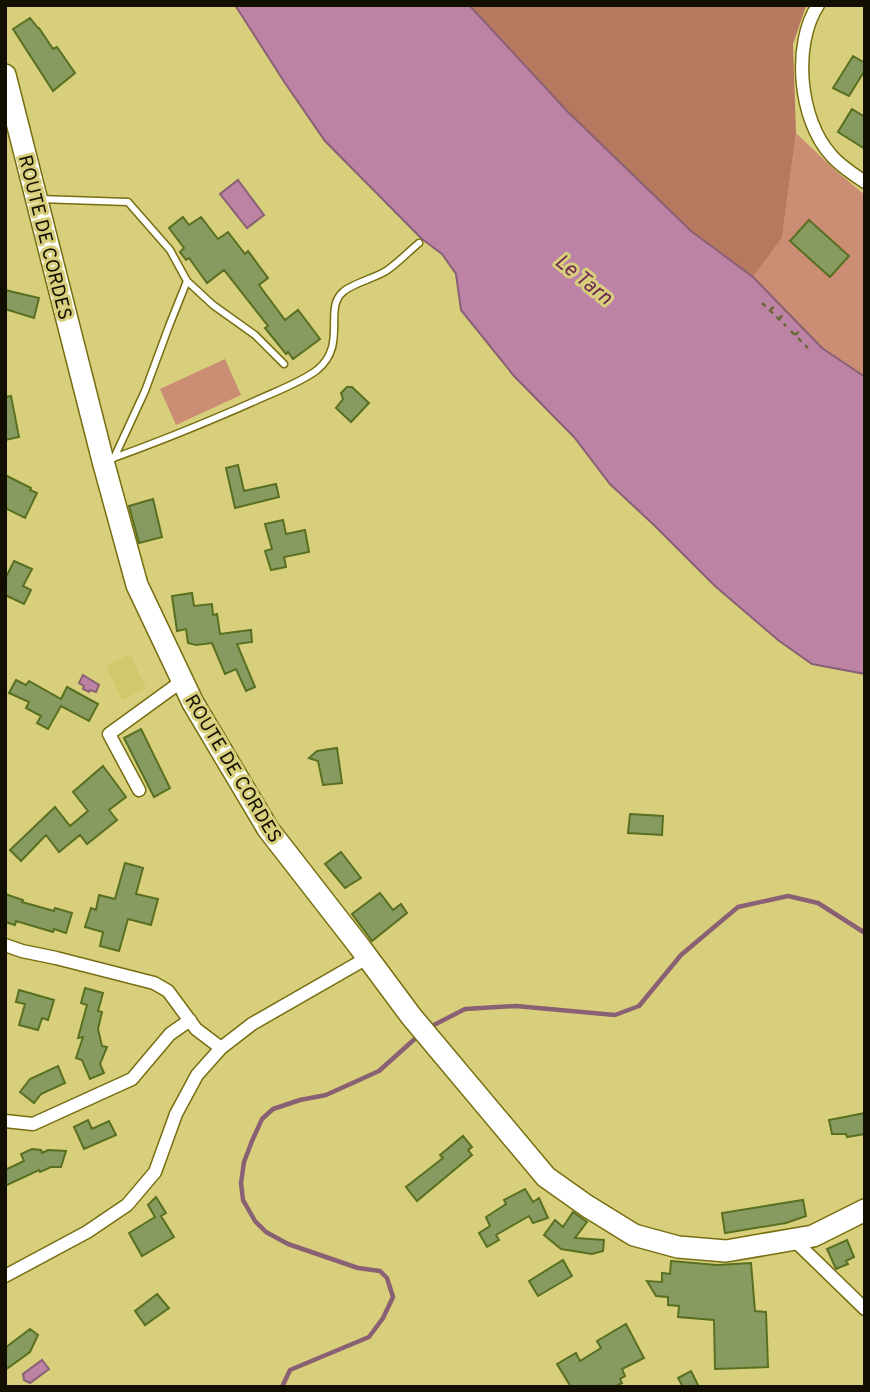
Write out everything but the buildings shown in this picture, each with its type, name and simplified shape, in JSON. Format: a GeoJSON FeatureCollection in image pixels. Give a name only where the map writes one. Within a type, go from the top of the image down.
{"type":"FeatureCollection","features":[{"type":"Feature","properties":{"kind":"main road","name":"ROUTE DE CORDES"},"geometry":{"type":"LineString","coordinates":[[5,75],[108,459],[137,585],[193,703],[268,829],[411,1016],[546,1177],[587,1206],[634,1235],[678,1247],[726,1251],[813,1236],[865,1210]]}},
{"type":"Feature","properties":{"kind":"street"},"geometry":{"type":"LineString","coordinates":[[818,5],[802,49],[806,109],[820,140],[830,154],[865,182]]}},
{"type":"Feature","properties":{"kind":"street"},"geometry":{"type":"LineString","coordinates":[[139,790],[109,734],[183,681]]}},
{"type":"Feature","properties":{"kind":"street"},"geometry":{"type":"LineString","coordinates":[[5,945],[153,983],[168,991],[196,1029],[221,1048]]}},
{"type":"Feature","properties":{"kind":"street"},"geometry":{"type":"LineString","coordinates":[[5,1276],[87,1232],[127,1205],[155,1172],[176,1114],[197,1074],[221,1048],[252,1024],[367,958]]}},
{"type":"Feature","properties":{"kind":"street"},"geometry":{"type":"LineString","coordinates":[[5,1121],[33,1124],[132,1079],[170,1034],[190,1020]]}},
{"type":"Feature","properties":{"kind":"street"},"geometry":{"type":"LineString","coordinates":[[794,1240],[865,1309]]}},
{"type":"Feature","properties":{"kind":"lane"},"geometry":{"type":"LineString","coordinates":[[36,198],[128,202],[170,250],[187,281],[255,335],[284,364]]}},
{"type":"Feature","properties":{"kind":"lane"},"geometry":{"type":"LineString","coordinates":[[108,459],[193,429],[318,369],[332,352],[337,301],[343,292],[385,272],[419,243]]}},
{"type":"Feature","properties":{"kind":"lane"},"geometry":{"type":"LineString","coordinates":[[108,459],[145,391],[187,281]]}},
{"type":"Feature","properties":{"kind":"path"},"geometry":{"type":"LineString","coordinates":[[762,303],[786,326]]}},
{"type":"Feature","properties":{"kind":"path"},"geometry":{"type":"LineString","coordinates":[[770,310],[778,303]]}},
{"type":"Feature","properties":{"kind":"path"},"geometry":{"type":"LineString","coordinates":[[779,319],[786,311]]}},
{"type":"Feature","properties":{"kind":"path"},"geometry":{"type":"LineString","coordinates":[[795,335],[803,328]]}},
{"type":"Feature","properties":{"kind":"path"},"geometry":{"type":"LineString","coordinates":[[791,331],[808,348]]}},
{"type":"Feature","properties":{"kind":"shaded area"},"geometry":{"type":"Polygon","coordinates":[[[469,5],[806,6],[793,44],[796,133],[782,238],[753,277],[691,231],[568,112],[469,5]]]}},
{"type":"Feature","properties":{"kind":"shaded area"},"geometry":{"type":"Polygon","coordinates":[[[796,133],[865,195],[865,377],[822,348],[753,277],[782,238],[796,133]]]}},
{"type":"Feature","properties":{"kind":"shaded area"},"geometry":{"type":"Polygon","coordinates":[[[225,359],[241,395],[176,425],[160,389],[225,359]]]}},
{"type":"Feature","properties":{"kind":"shaded area"},"geometry":{"type":"Polygon","coordinates":[[[130,654],[146,688],[122,700],[106,666],[130,654]]]}},
{"type":"Feature","properties":{"kind":"water","name":"Le Tarn"},"geometry":{"type":"Polygon","coordinates":[[[235,5],[469,5],[568,112],[691,231],[753,277],[822,348],[865,377],[865,674],[812,664],[778,640],[715,586],[610,484],[574,437],[514,376],[461,310],[456,274],[442,254],[422,239],[325,141],[235,5]]]}},
{"type":"Feature","properties":{"kind":"water"},"geometry":{"type":"Polygon","coordinates":[[[238,180],[264,215],[247,228],[220,194],[238,180]]]}},
{"type":"Feature","properties":{"kind":"water"},"geometry":{"type":"Polygon","coordinates":[[[83,675],[99,685],[96,692],[83,689],[84,686],[79,683],[83,675]]]}},
{"type":"Feature","properties":{"kind":"water"},"geometry":{"type":"Polygon","coordinates":[[[42,1360],[49,1369],[30,1383],[24,1380],[23,1374],[42,1360]]]}},
{"type":"Feature","properties":{"kind":"waterway"},"geometry":{"type":"LineString","coordinates":[[428,1028],[465,1009],[516,1006],[615,1015],[639,1006],[681,955],[738,907],[788,896],[818,903],[865,933]]}},
{"type":"Feature","properties":{"kind":"waterway"},"geometry":{"type":"LineString","coordinates":[[282,1387],[290,1370],[369,1337],[383,1318],[393,1297],[387,1278],[380,1271],[358,1268],[288,1244],[266,1232],[255,1221],[243,1200],[241,1183],[244,1162],[252,1141],[262,1119],[273,1109],[326,1095],[379,1071],[418,1036]]}}]}
